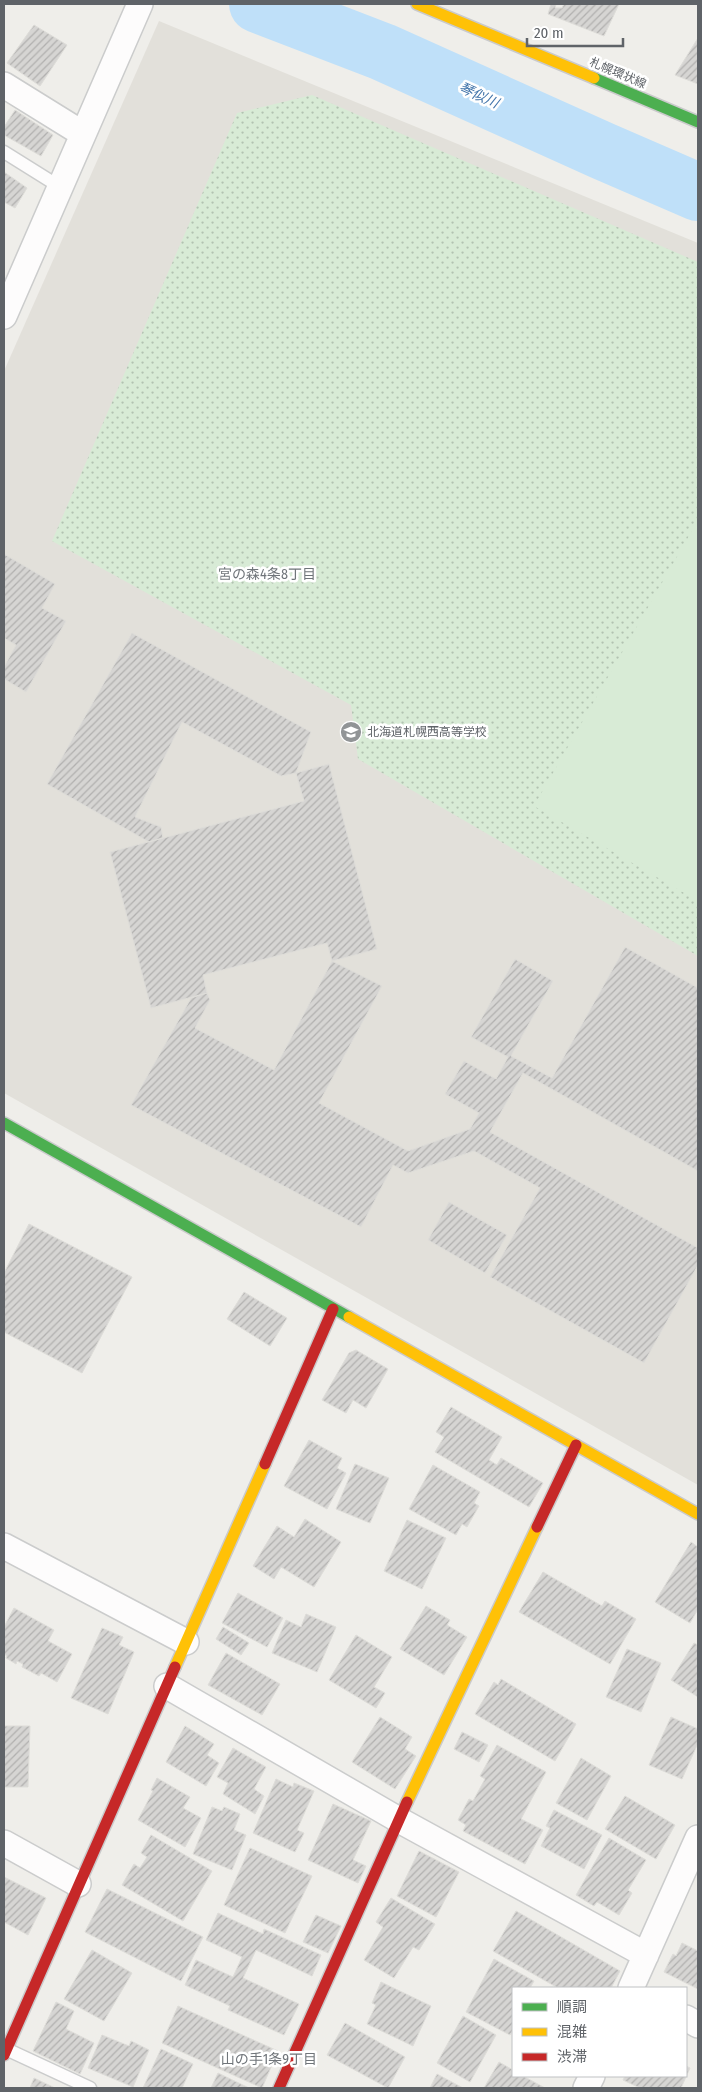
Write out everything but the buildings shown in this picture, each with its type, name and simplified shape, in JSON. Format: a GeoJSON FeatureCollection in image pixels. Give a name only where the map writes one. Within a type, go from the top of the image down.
{"type":"FeatureCollection","features":[{"type":"Feature","properties":{"kind":"street"},"geometry":{"type":"LineString","coordinates":[[4,316],[140,4]]}},
{"type":"Feature","properties":{"kind":"street","name":"札幌環状線"},"geometry":{"type":"LineString","coordinates":[[416,4],[698,122]]}},
{"type":"Feature","properties":{"kind":"street"},"geometry":{"type":"LineString","coordinates":[[4,85],[83,134]]}},
{"type":"Feature","properties":{"kind":"street"},"geometry":{"type":"LineString","coordinates":[[4,1123],[698,1514]]}},
{"type":"Feature","properties":{"kind":"street"},"geometry":{"type":"LineString","coordinates":[[5,2052],[333,1309]]}},
{"type":"Feature","properties":{"kind":"street"},"geometry":{"type":"LineString","coordinates":[[279,2088],[399,1820],[576,1446]]}},
{"type":"Feature","properties":{"kind":"street"},"geometry":{"type":"LineString","coordinates":[[4,1546],[186,1642]]}},
{"type":"Feature","properties":{"kind":"street"},"geometry":{"type":"LineString","coordinates":[[167,1686],[399,1820],[646,1955]]}},
{"type":"Feature","properties":{"kind":"street"},"geometry":{"type":"LineString","coordinates":[[631,1987],[698,1838]]}},
{"type":"Feature","properties":{"kind":"street"},"geometry":{"type":"LineString","coordinates":[[4,1843],[78,1884]]}},
{"type":"Feature","properties":{"kind":"street"},"geometry":{"type":"LineString","coordinates":[[687,2019],[698,2025]]}},
{"type":"Feature","properties":{"kind":"lane"},"geometry":{"type":"LineString","coordinates":[[4,152],[60,187]]}},
{"type":"Feature","properties":{"kind":"lane"},"geometry":{"type":"LineString","coordinates":[[5,2052],[90,2088]]}},
{"type":"Feature","properties":{"kind":"shaded area","name":"北海道札幌西高等学校"},"geometry":{"type":"Polygon","coordinates":[[[159,21],[698,243],[698,1485],[4,1093],[4,371],[159,21]]]}},
{"type":"Feature","properties":{"kind":"green space"},"geometry":{"type":"Polygon","coordinates":[[[312,95],[698,262],[698,956],[358,759],[351,705],[52,541],[237,113],[312,95]]]}},
{"type":"Feature","properties":{"kind":"green space"},"geometry":{"type":"Polygon","coordinates":[[[698,520],[698,901],[534,806],[698,520]]]}},
{"type":"Feature","properties":{"kind":"waterway","name":"琴似川"},"geometry":{"type":"LineString","coordinates":[[258,4],[383,52],[698,192]]}},
{"type":"Feature","properties":{"kind":"traffic: fast"},"geometry":{"type":"LineString","coordinates":[[594,78],[698,122]]}},
{"type":"Feature","properties":{"kind":"traffic: fast"},"geometry":{"type":"LineString","coordinates":[[4,1123],[349,1317]]}},
{"type":"Feature","properties":{"kind":"traffic: slow"},"geometry":{"type":"LineString","coordinates":[[417,4],[594,78]]}},
{"type":"Feature","properties":{"kind":"traffic: slow"},"geometry":{"type":"LineString","coordinates":[[349,1317],[698,1514]]}},
{"type":"Feature","properties":{"kind":"traffic: slow"},"geometry":{"type":"LineString","coordinates":[[175,1667],[265,1464]]}},
{"type":"Feature","properties":{"kind":"traffic: slow"},"geometry":{"type":"LineString","coordinates":[[407,1802],[537,1527]]}},
{"type":"Feature","properties":{"kind":"traffic: jam"},"geometry":{"type":"LineString","coordinates":[[265,1464],[333,1309]]}},
{"type":"Feature","properties":{"kind":"traffic: jam"},"geometry":{"type":"LineString","coordinates":[[537,1527],[576,1445]]}},
{"type":"Feature","properties":{"kind":"traffic: jam"},"geometry":{"type":"LineString","coordinates":[[4,2055],[175,1667]]}},
{"type":"Feature","properties":{"kind":"traffic: jam"},"geometry":{"type":"LineString","coordinates":[[279,2088],[407,1802]]}},
{"type":"Feature","properties":{"kind":"place","name":"北海道札幌西高等学校"},"geometry":{"type":"Point","coordinates":[351,732]}},
{"type":"Feature","properties":{"kind":"district","name":"宮の森4条8丁目"},"geometry":{"type":"Point","coordinates":[267,574]}},
{"type":"Feature","properties":{"kind":"district","name":"山の手1条9丁目"},"geometry":{"type":"Point","coordinates":[269,2059]}}]}
